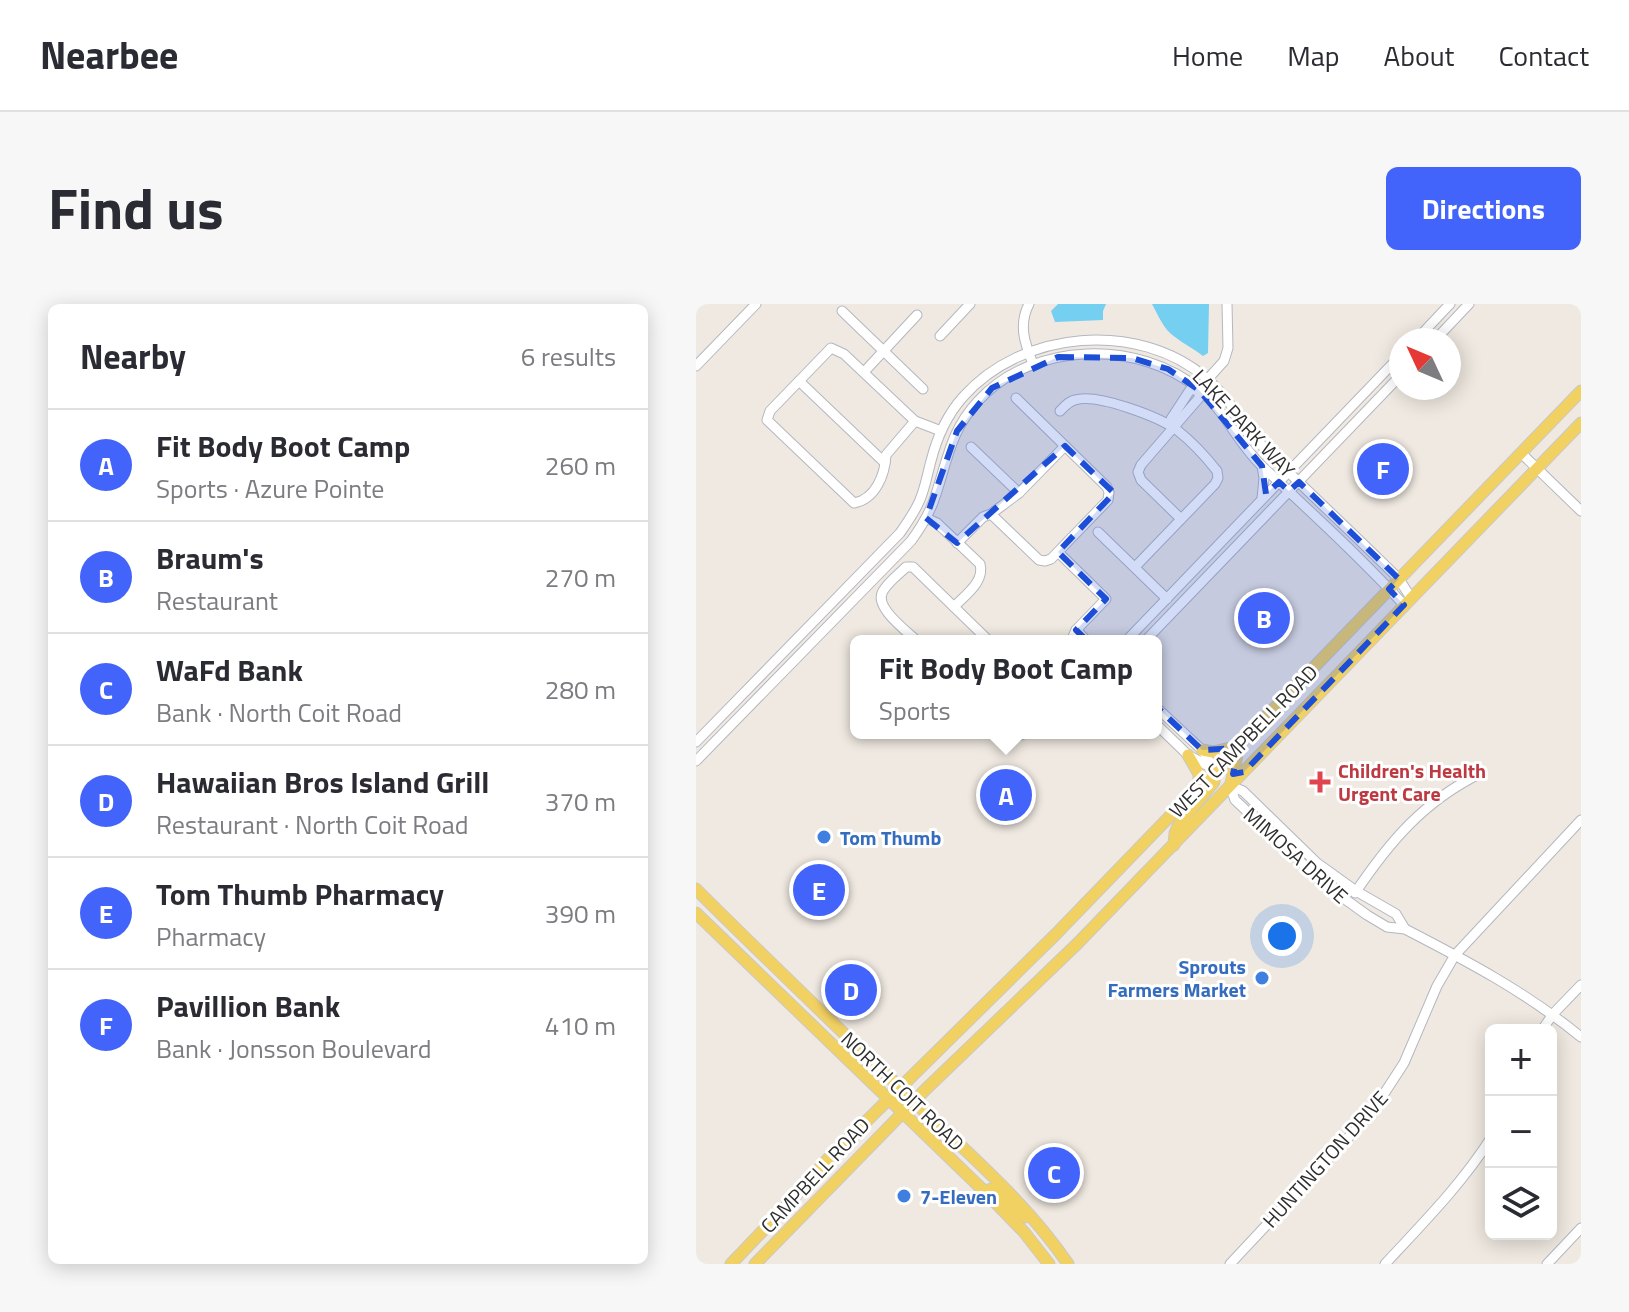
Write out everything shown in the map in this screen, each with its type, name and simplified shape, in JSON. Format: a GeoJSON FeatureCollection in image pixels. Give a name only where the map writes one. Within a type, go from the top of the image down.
{"type":"FeatureCollection","features":[{"type":"Feature","properties":{"kind":"main road","name":"WEST CAMPBELL ROAD"},"geometry":{"type":"LineString","coordinates":[[1174,845],[1179,824],[1239,745],[1581,391]]}},
{"type":"Feature","properties":{"kind":"main road","name":"WEST CAMPBELL ROAD"},"geometry":{"type":"LineString","coordinates":[[902,1113],[1073,948],[1581,423]]}},
{"type":"Feature","properties":{"kind":"main road"},"geometry":{"type":"LineString","coordinates":[[1328,654],[1331,681]]}},
{"type":"Feature","properties":{"kind":"main road"},"geometry":{"type":"LineString","coordinates":[[1311,671],[1314,686],[1312,701]]}},
{"type":"Feature","properties":{"kind":"main road"},"geometry":{"type":"LineString","coordinates":[[1188,755],[1199,774],[1199,787],[1223,773],[1236,777],[1239,745],[1213,752],[1202,750]]}},
{"type":"Feature","properties":{"kind":"main road","name":"WEST CAMPBELL ROAD"},"geometry":{"type":"LineString","coordinates":[[900,1088],[1199,787]]}},
{"type":"Feature","properties":{"kind":"main road","name":"NORTH COIT ROAD"},"geometry":{"type":"LineString","coordinates":[[696,889],[1012,1195],[1068,1264]]}},
{"type":"Feature","properties":{"kind":"main road","name":"NORTH COIT ROAD"},"geometry":{"type":"LineString","coordinates":[[696,913],[984,1191],[1024,1232],[1049,1264]]}},
{"type":"Feature","properties":{"kind":"main road"},"geometry":{"type":"LineString","coordinates":[[1056,934],[1073,948]]}},
{"type":"Feature","properties":{"kind":"main road"},"geometry":{"type":"LineString","coordinates":[[770,986],[780,973]]}},
{"type":"Feature","properties":{"kind":"main road","name":"CAMPBELL ROAD"},"geometry":{"type":"LineString","coordinates":[[731,1264],[826,1161],[900,1088]]}},
{"type":"Feature","properties":{"kind":"main road","name":"CAMPBELL ROAD"},"geometry":{"type":"LineString","coordinates":[[756,1262],[902,1113]]}},
{"type":"Feature","properties":{"kind":"main road"},"geometry":{"type":"LineString","coordinates":[[984,1191],[992,1189],[1025,1218],[1037,1222]]}},
{"type":"Feature","properties":{"kind":"main road"},"geometry":{"type":"LineString","coordinates":[[746,1249],[756,1262]]}},
{"type":"Feature","properties":{"kind":"street"},"geometry":{"type":"LineString","coordinates":[[696,366],[756,304]]}},
{"type":"Feature","properties":{"kind":"street"},"geometry":{"type":"LineString","coordinates":[[940,336],[970,304]]}},
{"type":"Feature","properties":{"kind":"street"},"geometry":{"type":"LineString","coordinates":[[1029,304],[1022,329],[1033,364]]}},
{"type":"Feature","properties":{"kind":"street"},"geometry":{"type":"LineString","coordinates":[[1173,428],[1171,419],[1185,396],[1190,390],[1199,390],[1224,361],[1228,348],[1227,304]]}},
{"type":"Feature","properties":{"kind":"street"},"geometry":{"type":"LineString","coordinates":[[1427,328],[1450,304]]}},
{"type":"Feature","properties":{"kind":"street"},"geometry":{"type":"LineString","coordinates":[[1445,328],[1464,306]]}},
{"type":"Feature","properties":{"kind":"street"},"geometry":{"type":"LineString","coordinates":[[842,311],[923,389]]}},
{"type":"Feature","properties":{"kind":"street"},"geometry":{"type":"LineString","coordinates":[[864,372],[917,315]]}},
{"type":"Feature","properties":{"kind":"street","name":"LAKE PARK WAY"},"geometry":{"type":"LineString","coordinates":[[696,742],[900,533],[919,502],[941,431],[957,404],[978,382],[1003,363],[1049,345],[1127,342],[1144,345],[1189,364],[1208,379],[1256,439],[1288,472],[1399,579],[1408,602]]}},
{"type":"Feature","properties":{"kind":"street"},"geometry":{"type":"LineString","coordinates":[[915,421],[886,455],[878,485],[861,502],[854,503],[767,420],[770,411],[831,348],[844,354],[915,421],[941,431]]}},
{"type":"Feature","properties":{"kind":"street","name":"LAKE PARK WAY"},"geometry":{"type":"LineString","coordinates":[[696,761],[905,548],[926,518],[949,450],[966,416],[1005,378],[1033,364],[1058,357],[1080,354],[1132,358],[1168,369],[1199,390],[1215,405],[1252,456],[1389,589],[1408,602]]}},
{"type":"Feature","properties":{"kind":"street"},"geometry":{"type":"LineString","coordinates":[[1132,635],[1389,367]]}},
{"type":"Feature","properties":{"kind":"street"},"geometry":{"type":"LineString","coordinates":[[799,381],[885,463]]}},
{"type":"Feature","properties":{"kind":"street"},"geometry":{"type":"LineString","coordinates":[[1151,635],[1389,388]]}},
{"type":"Feature","properties":{"kind":"street"},"geometry":{"type":"LineString","coordinates":[[991,514],[1039,560],[1045,561],[1058,552],[1108,500],[1107,487],[1016,398]]}},
{"type":"Feature","properties":{"kind":"street"},"geometry":{"type":"LineString","coordinates":[[1060,411],[1076,399],[1106,401],[1173,428],[1214,466],[1218,474],[1215,484],[1135,567]]}},
{"type":"Feature","properties":{"kind":"street"},"geometry":{"type":"LineString","coordinates":[[1173,428],[1138,472],[1141,480],[1181,519]]}},
{"type":"Feature","properties":{"kind":"street"},"geometry":{"type":"LineString","coordinates":[[957,543],[977,523],[1019,493],[1065,446]]}},
{"type":"Feature","properties":{"kind":"street"},"geometry":{"type":"LineString","coordinates":[[971,447],[1019,493]]}},
{"type":"Feature","properties":{"kind":"street"},"geometry":{"type":"LineString","coordinates":[[1521,453],[1581,511]]}},
{"type":"Feature","properties":{"kind":"street"},"geometry":{"type":"LineString","coordinates":[[1262,466],[1262,499]]}},
{"type":"Feature","properties":{"kind":"street"},"geometry":{"type":"LineString","coordinates":[[926,518],[937,523],[980,564],[980,579],[954,607]]}},
{"type":"Feature","properties":{"kind":"street"},"geometry":{"type":"LineString","coordinates":[[1098,532],[1167,599]]}},
{"type":"Feature","properties":{"kind":"street"},"geometry":{"type":"LineString","coordinates":[[1058,552],[1106,599],[1074,635]]}},
{"type":"Feature","properties":{"kind":"street"},"geometry":{"type":"LineString","coordinates":[[911,635],[883,608],[880,599],[882,591],[906,567],[913,567],[983,635]]}},
{"type":"Feature","properties":{"kind":"street"},"geometry":{"type":"LineString","coordinates":[[1196,568],[1206,577]]}},
{"type":"Feature","properties":{"kind":"street"},"geometry":{"type":"LineString","coordinates":[[1076,630],[1081,635]]}},
{"type":"Feature","properties":{"kind":"street"},"geometry":{"type":"LineString","coordinates":[[1162,715],[1202,750],[1215,776]]}},
{"type":"Feature","properties":{"kind":"street"},"geometry":{"type":"LineString","coordinates":[[1162,730],[1215,776]]}},
{"type":"Feature","properties":{"kind":"street"},"geometry":{"type":"LineString","coordinates":[[1348,903],[1379,857],[1415,817],[1460,783],[1481,773]]}},
{"type":"Feature","properties":{"kind":"street","name":"MIMOSA DRIVE"},"geometry":{"type":"LineString","coordinates":[[1236,777],[1243,791],[1317,863],[1396,914],[1405,929]]}},
{"type":"Feature","properties":{"kind":"street","name":"MIMOSA DRIVE"},"geometry":{"type":"LineString","coordinates":[[1236,777],[1235,800],[1297,860],[1348,903],[1387,927],[1405,929],[1528,996],[1581,1037]]}},
{"type":"Feature","properties":{"kind":"street","name":"HUNTINGTON DRIVE"},"geometry":{"type":"LineString","coordinates":[[1230,1264],[1378,1103],[1404,1063],[1437,986],[1455,955],[1581,820]]}},
{"type":"Feature","properties":{"kind":"street"},"geometry":{"type":"LineString","coordinates":[[1297,860],[1300,847]]}},
{"type":"Feature","properties":{"kind":"street"},"geometry":{"type":"LineString","coordinates":[[1546,1024],[1581,985]]}},
{"type":"Feature","properties":{"kind":"street"},"geometry":{"type":"LineString","coordinates":[[1385,1264],[1449,1195],[1485,1147]]}},
{"type":"Feature","properties":{"kind":"street"},"geometry":{"type":"LineString","coordinates":[[1547,1264],[1581,1228]]}},
{"type":"Feature","properties":{"kind":"highlighted area"},"geometry":{"type":"Polygon","coordinates":[[[1058,357],[1132,358],[1168,369],[1199,390],[1262,466],[1266,494],[1279,482],[1289,491],[1299,482],[1399,579],[1389,589],[1404,605],[1244,772],[1233,774],[1239,748],[1202,750],[1138,689],[1131,656],[1117,670],[1076,630],[1106,599],[1058,552],[1114,493],[1065,446],[957,543],[926,518],[957,431],[992,388],[1058,357]]]}},
{"type":"Feature","properties":{"kind":"water"},"geometry":{"type":"Polygon","coordinates":[[[1058,304],[1106,304],[1103,320],[1055,322],[1051,311],[1058,304]]]}},
{"type":"Feature","properties":{"kind":"water"},"geometry":{"type":"Polygon","coordinates":[[[1152,304],[1209,304],[1208,353],[1203,356],[1171,334],[1152,304]]]}},
{"type":"Feature","properties":{"kind":"place","name":"Pavillion Bank"},"geometry":{"type":"Point","coordinates":[1383,469]}},
{"type":"Feature","properties":{"kind":"place","name":"Braum's"},"geometry":{"type":"Point","coordinates":[1264,618]}},
{"type":"Feature","properties":{"kind":"place","name":"Children's Health Urgent Care"},"geometry":{"type":"Point","coordinates":[1320,782]}},
{"type":"Feature","properties":{"kind":"place","name":"Fit Body Boot Camp"},"geometry":{"type":"Point","coordinates":[1006,795]}},
{"type":"Feature","properties":{"kind":"place","name":"Tom Thumb"},"geometry":{"type":"Point","coordinates":[824,837]}},
{"type":"Feature","properties":{"kind":"place","name":"Tom Thumb Pharmacy"},"geometry":{"type":"Point","coordinates":[819,890]}},
{"type":"Feature","properties":{"kind":"place","name":"Sprouts Farmers Market"},"geometry":{"type":"Point","coordinates":[1262,978]}},
{"type":"Feature","properties":{"kind":"place","name":"Hawaiian Bros Island Grill"},"geometry":{"type":"Point","coordinates":[851,990]}},
{"type":"Feature","properties":{"kind":"place","name":"WaFd Bank"},"geometry":{"type":"Point","coordinates":[1054,1173]}},
{"type":"Feature","properties":{"kind":"place","name":"7-Eleven"},"geometry":{"type":"Point","coordinates":[904,1196]}}]}
